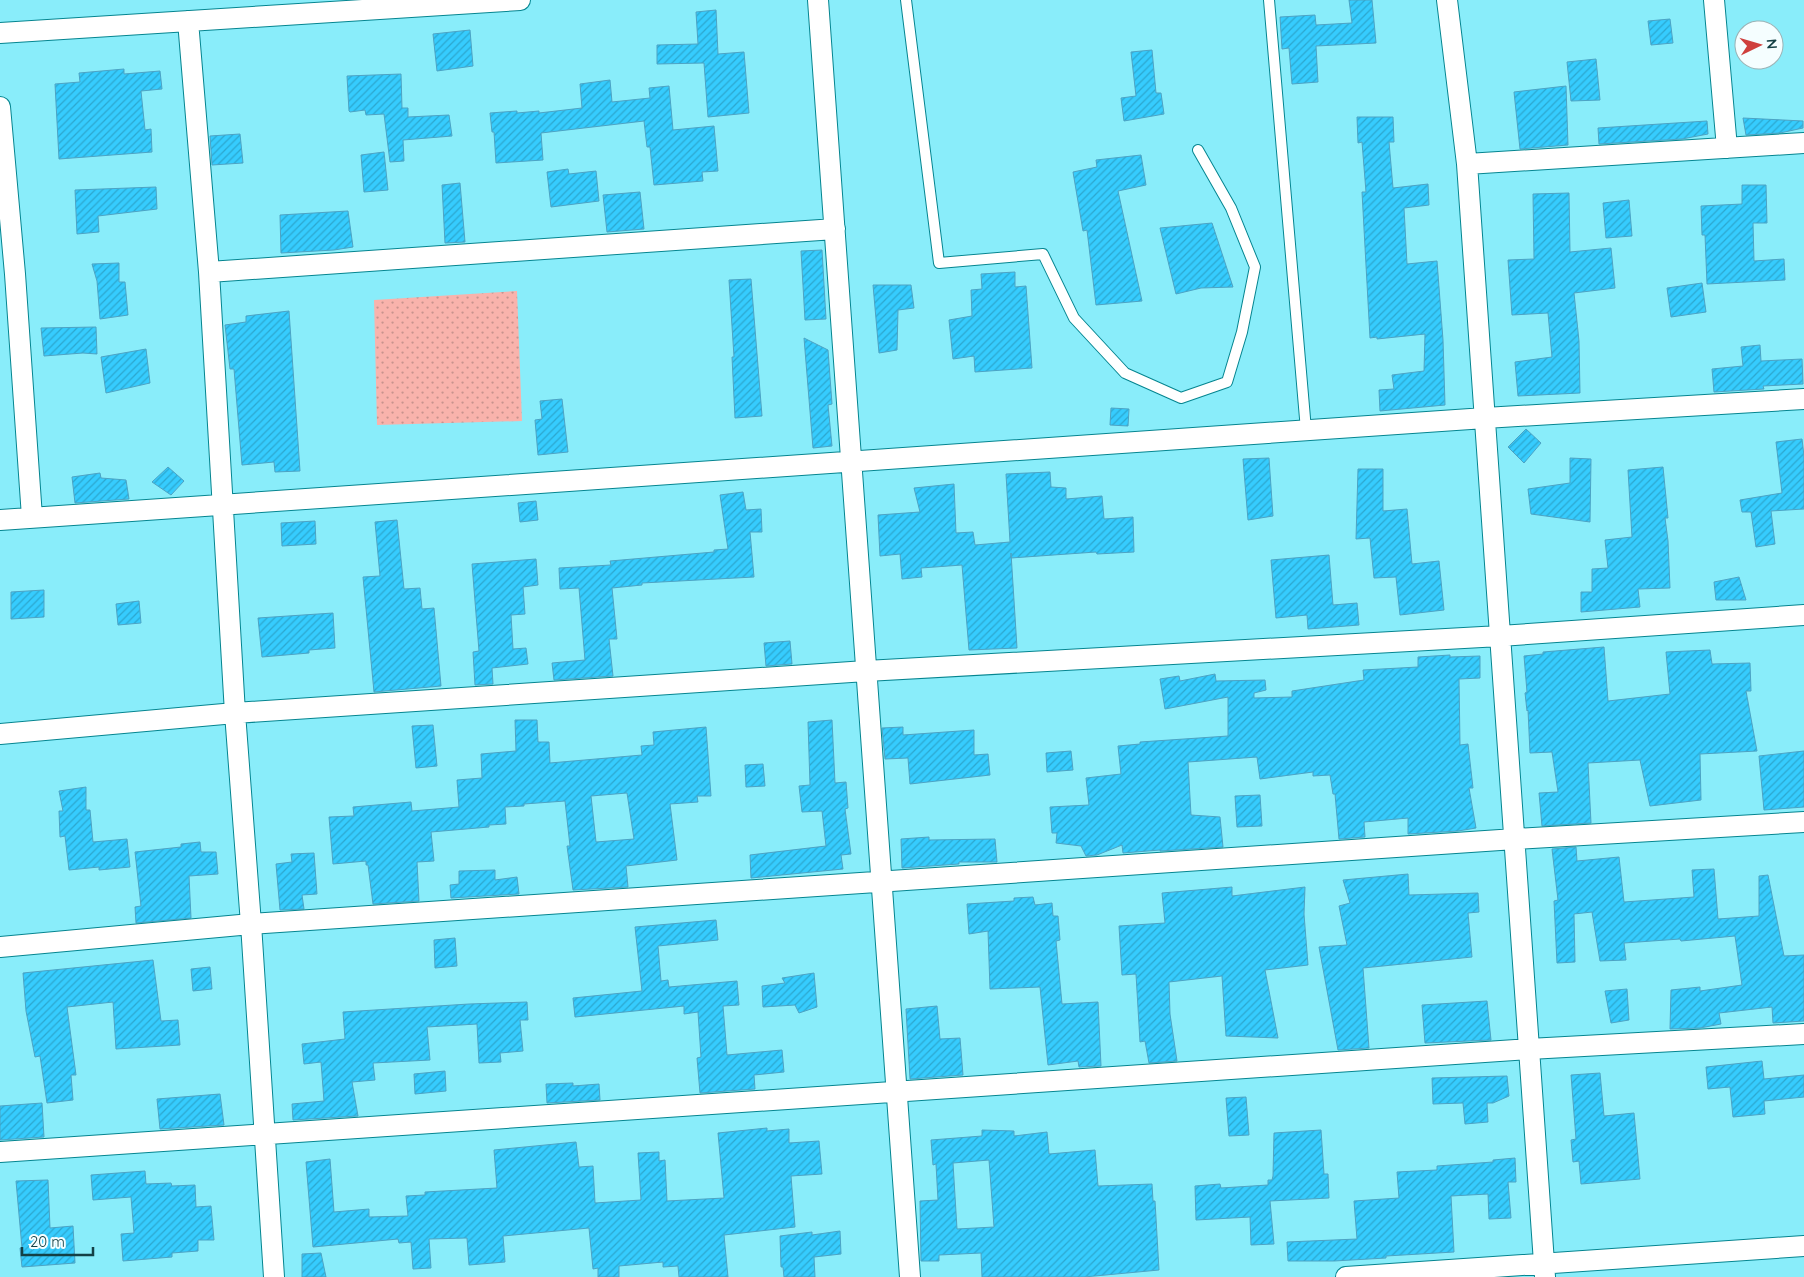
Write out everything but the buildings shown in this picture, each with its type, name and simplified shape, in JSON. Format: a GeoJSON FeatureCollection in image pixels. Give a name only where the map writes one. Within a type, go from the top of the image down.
{"type":"FeatureCollection","features":[{"type":"Feature","properties":{"kind":"street"},"geometry":{"type":"LineString","coordinates":[[0,33],[520,0]]}},
{"type":"Feature","properties":{"kind":"street"},"geometry":{"type":"LineString","coordinates":[[818,0],[910,1277]]}},
{"type":"Feature","properties":{"kind":"street"},"geometry":{"type":"LineString","coordinates":[[1448,0],[1467,164],[1545,1270]]}},
{"type":"Feature","properties":{"kind":"street"},"geometry":{"type":"LineString","coordinates":[[1714,0],[1727,148]]}},
{"type":"Feature","properties":{"kind":"street"},"geometry":{"type":"LineString","coordinates":[[188,21],[209,272],[221,504],[274,1277]]}},
{"type":"Feature","properties":{"kind":"street"},"geometry":{"type":"LineString","coordinates":[[0,108],[7,275],[32,517]]}},
{"type":"Feature","properties":{"kind":"street"},"geometry":{"type":"LineString","coordinates":[[1467,164],[1804,143]]}},
{"type":"Feature","properties":{"kind":"street"},"geometry":{"type":"LineString","coordinates":[[209,272],[835,230]]}},
{"type":"Feature","properties":{"kind":"street"},"geometry":{"type":"LineString","coordinates":[[0,520],[1306,430],[1804,399]]}},
{"type":"Feature","properties":{"kind":"street"},"geometry":{"type":"LineString","coordinates":[[0,734],[235,713],[866,671],[1500,636],[1804,615]]}},
{"type":"Feature","properties":{"kind":"street"},"geometry":{"type":"LineString","coordinates":[[0,947],[251,924],[1515,839],[1804,822]]}},
{"type":"Feature","properties":{"kind":"street"},"geometry":{"type":"LineString","coordinates":[[0,1152],[1529,1049],[1804,1034]]}},
{"type":"Feature","properties":{"kind":"street"},"geometry":{"type":"LineString","coordinates":[[1346,1277],[1545,1270],[1804,1246]]}},
{"type":"Feature","properties":{"kind":"lane"},"geometry":{"type":"LineString","coordinates":[[906,0],[939,263],[1043,254],[1074,318],[1125,373],[1181,398],[1228,382],[1242,332],[1255,267],[1232,208],[1198,150]]}},
{"type":"Feature","properties":{"kind":"lane"},"geometry":{"type":"LineString","coordinates":[[1269,0],[1306,430]]}},
{"type":"Feature","properties":{"kind":"shaded area"},"geometry":{"type":"Polygon","coordinates":[[[517,291],[522,421],[377,425],[374,300],[517,291]]]}}]}
